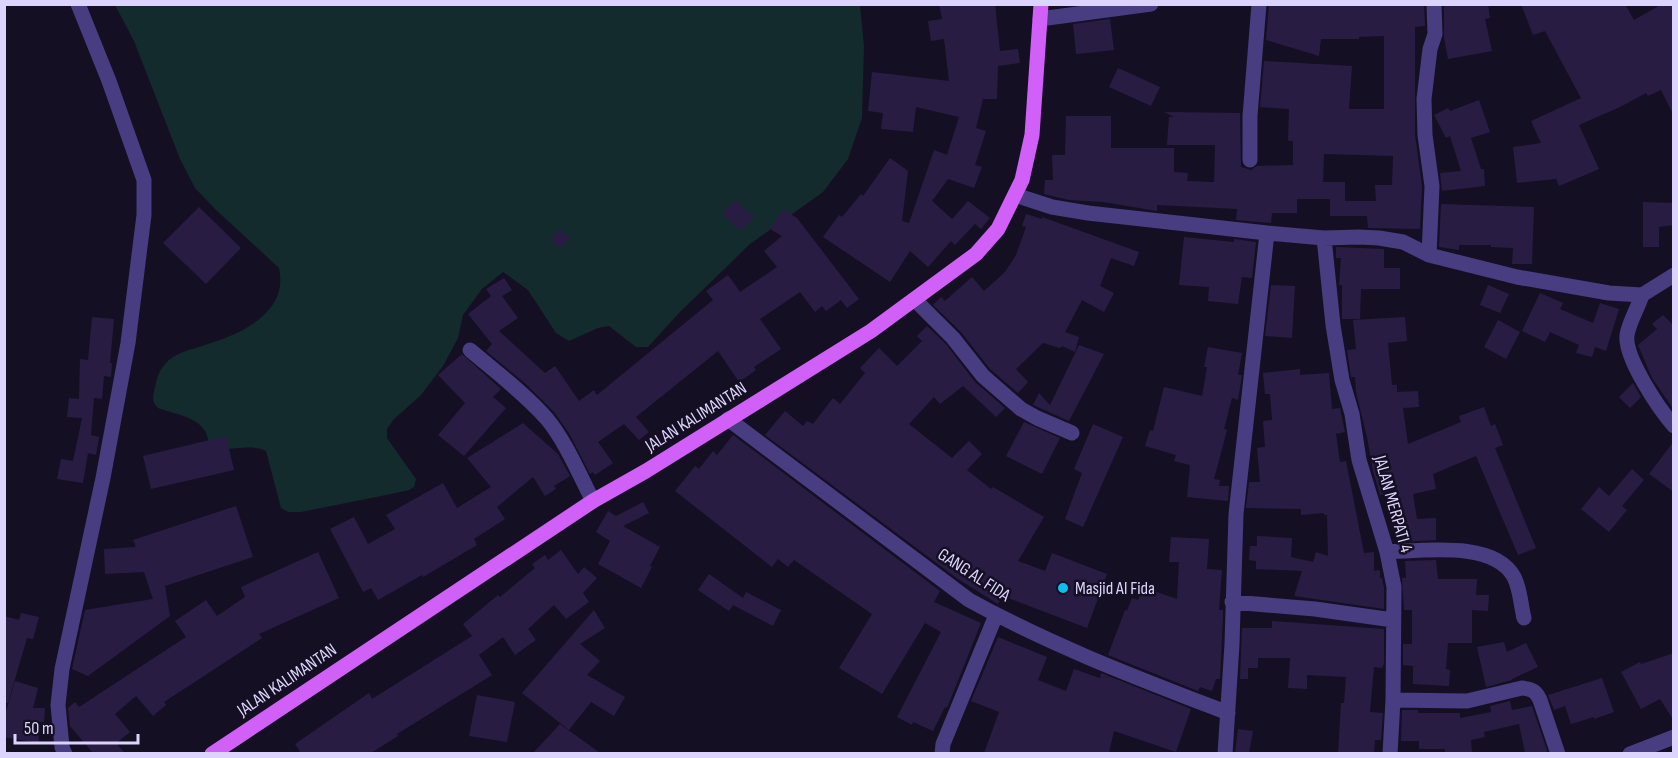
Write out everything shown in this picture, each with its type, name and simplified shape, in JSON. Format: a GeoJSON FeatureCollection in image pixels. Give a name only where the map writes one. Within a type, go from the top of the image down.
{"type":"FeatureCollection","features":[{"type":"Feature","properties":{"kind":"main road","name":"JALAN KALIMANTAN"},"geometry":{"type":"LineString","coordinates":[[212,753],[593,501],[646,471],[871,331],[976,254],[998,228],[1022,180],[1032,135],[1041,12]]}},
{"type":"Feature","properties":{"kind":"street"},"geometry":{"type":"LineString","coordinates":[[66,753],[62,747],[58,705],[62,669],[103,478],[128,343],[144,215],[144,180],[109,81],[78,4]]}},
{"type":"Feature","properties":{"kind":"street"},"geometry":{"type":"LineString","coordinates":[[1041,12],[1151,4]]}},
{"type":"Feature","properties":{"kind":"street"},"geometry":{"type":"LineString","coordinates":[[1250,160],[1250,116],[1259,4]]}},
{"type":"Feature","properties":{"kind":"street"},"geometry":{"type":"LineString","coordinates":[[1430,255],[1432,186],[1425,135],[1424,99],[1430,49],[1435,34],[1434,4]]}},
{"type":"Feature","properties":{"kind":"street"},"geometry":{"type":"LineString","coordinates":[[1015,195],[1052,207],[1088,213],[1324,238],[1379,238],[1403,242],[1430,255],[1517,277],[1609,293],[1642,295]]}},
{"type":"Feature","properties":{"kind":"street"},"geometry":{"type":"LineString","coordinates":[[1224,753],[1232,644],[1232,602],[1240,468],[1267,233]]}},
{"type":"Feature","properties":{"kind":"street","name":"JALAN MERPATI 4"},"geometry":{"type":"LineString","coordinates":[[1324,238],[1333,325],[1342,380],[1352,414],[1359,460],[1387,552],[1394,587],[1390,753]]}},
{"type":"Feature","properties":{"kind":"street"},"geometry":{"type":"LineString","coordinates":[[1674,274],[1642,295],[1627,336],[1631,357],[1644,383],[1674,426]]}},
{"type":"Feature","properties":{"kind":"street"},"geometry":{"type":"LineString","coordinates":[[915,300],[953,338],[983,376],[1021,409],[1072,433]]}},
{"type":"Feature","properties":{"kind":"street"},"geometry":{"type":"LineString","coordinates":[[470,350],[516,387],[547,419],[564,445],[593,501]]}},
{"type":"Feature","properties":{"kind":"street","name":"GANG AL FIDA"},"geometry":{"type":"LineString","coordinates":[[728,419],[955,590],[996,615],[1097,663],[1228,713]]}},
{"type":"Feature","properties":{"kind":"street"},"geometry":{"type":"LineString","coordinates":[[1387,552],[1460,550],[1503,563],[1515,578],[1524,618]]}},
{"type":"Feature","properties":{"kind":"street"},"geometry":{"type":"LineString","coordinates":[[1232,602],[1315,609],[1393,620]]}},
{"type":"Feature","properties":{"kind":"street"},"geometry":{"type":"LineString","coordinates":[[942,753],[943,744],[996,615]]}},
{"type":"Feature","properties":{"kind":"street"},"geometry":{"type":"LineString","coordinates":[[1393,700],[1467,701],[1522,688],[1530,689],[1537,694],[1558,753]]}},
{"type":"Feature","properties":{"kind":"street"},"geometry":{"type":"LineString","coordinates":[[1630,753],[1674,737]]}},
{"type":"Feature","properties":{"kind":"green space"},"geometry":{"type":"Polygon","coordinates":[[[115,5],[860,5],[864,46],[862,118],[848,159],[823,192],[750,244],[679,313],[648,347],[636,347],[609,326],[598,328],[569,341],[556,333],[528,290],[503,272],[482,289],[463,315],[458,338],[443,366],[421,395],[394,419],[387,429],[387,438],[416,479],[414,487],[409,490],[301,512],[288,512],[281,508],[266,451],[251,448],[224,448],[209,444],[203,428],[197,423],[158,408],[153,401],[159,374],[169,360],[181,353],[238,332],[264,315],[280,289],[280,273],[279,268],[195,188],[180,159],[134,41],[115,5]]]}},
{"type":"Feature","properties":{"kind":"building"},"geometry":{"type":"Polygon","coordinates":[[[939,4],[995,4],[1000,51],[1018,49],[1020,63],[998,66],[997,99],[983,99],[976,128],[986,131],[975,165],[982,167],[974,188],[948,179],[932,201],[952,219],[968,201],[990,218],[981,229],[975,224],[955,245],[951,241],[928,267],[910,251],[890,282],[823,237],[839,215],[842,217],[861,194],[863,196],[890,158],[908,171],[902,221],[909,223],[934,150],[947,155],[959,117],[916,107],[913,132],[881,129],[883,113],[868,111],[872,72],[949,81],[944,39],[931,41],[928,21],[942,19],[939,4]]]}},
{"type":"Feature","properties":{"kind":"building"},"geometry":{"type":"Polygon","coordinates":[[[1269,4],[1424,4],[1425,26],[1415,27],[1415,135],[1422,186],[1420,229],[1368,228],[1367,216],[1330,216],[1330,199],[1297,199],[1297,213],[1272,213],[1271,223],[1236,220],[1237,209],[1157,205],[1157,211],[1103,202],[1069,200],[1044,194],[1045,180],[1053,180],[1052,155],[1065,155],[1066,116],[1111,116],[1111,148],[1174,148],[1174,172],[1188,173],[1187,181],[1214,182],[1215,145],[1167,145],[1169,117],[1174,117],[1164,112],[1240,113],[1241,167],[1251,170],[1257,166],[1293,165],[1293,141],[1288,141],[1289,109],[1260,107],[1264,61],[1352,66],[1349,109],[1384,109],[1384,36],[1359,37],[1359,39],[1321,39],[1319,56],[1266,40],[1269,4]],[[1324,154],[1323,182],[1345,182],[1345,201],[1376,201],[1375,185],[1392,185],[1393,156],[1324,154]]]}},
{"type":"Feature","properties":{"kind":"building"},"geometry":{"type":"Polygon","coordinates":[[[1444,4],[1488,4],[1490,18],[1485,19],[1492,51],[1448,59],[1444,38],[1444,4]]]}},
{"type":"Feature","properties":{"kind":"building"},"geometry":{"type":"Polygon","coordinates":[[[1521,4],[1625,4],[1634,20],[1662,4],[1674,4],[1674,116],[1661,90],[1648,96],[1646,93],[1579,125],[1599,169],[1559,186],[1556,179],[1517,183],[1513,147],[1541,143],[1531,121],[1581,98],[1545,31],[1533,35],[1521,4]]]}},
{"type":"Feature","properties":{"kind":"building"},"geometry":{"type":"Polygon","coordinates":[[[1110,19],[1114,50],[1076,54],[1073,24],[1110,19]]]}},
{"type":"Feature","properties":{"kind":"building"},"geometry":{"type":"Polygon","coordinates":[[[1118,68],[1160,87],[1151,106],[1109,87],[1118,68]]]}},
{"type":"Feature","properties":{"kind":"building"},"geometry":{"type":"Polygon","coordinates":[[[1479,100],[1490,132],[1471,138],[1481,169],[1484,169],[1485,186],[1442,191],[1440,173],[1461,171],[1450,136],[1446,138],[1434,115],[1448,108],[1450,111],[1479,100]]]}},
{"type":"Feature","properties":{"kind":"building"},"geometry":{"type":"Polygon","coordinates":[[[736,200],[754,218],[740,231],[722,213],[736,200]]]}},
{"type":"Feature","properties":{"kind":"building"},"geometry":{"type":"Polygon","coordinates":[[[1643,202],[1674,203],[1674,225],[1659,227],[1659,247],[1643,247],[1643,202]]]}},
{"type":"Feature","properties":{"kind":"building"},"geometry":{"type":"Polygon","coordinates":[[[1441,204],[1534,207],[1532,264],[1512,264],[1513,248],[1459,245],[1459,250],[1439,247],[1441,204]]]}},
{"type":"Feature","properties":{"kind":"building"},"geometry":{"type":"Polygon","coordinates":[[[199,207],[241,248],[206,284],[163,243],[199,207]]]}},
{"type":"Feature","properties":{"kind":"building"},"geometry":{"type":"Polygon","coordinates":[[[783,209],[797,218],[859,299],[847,308],[841,300],[826,311],[822,306],[815,312],[800,292],[760,319],[781,349],[754,367],[756,370],[739,382],[718,351],[636,417],[649,432],[639,440],[624,424],[598,442],[613,463],[595,475],[593,472],[590,474],[569,433],[554,412],[526,384],[486,351],[492,344],[468,314],[491,296],[486,289],[504,278],[512,290],[502,296],[518,318],[499,331],[545,373],[555,366],[579,401],[594,390],[597,395],[713,300],[706,291],[728,275],[740,292],[777,267],[764,251],[782,236],[770,229],[783,209]]]}},
{"type":"Feature","properties":{"kind":"building"},"geometry":{"type":"Polygon","coordinates":[[[1026,214],[1042,219],[1042,217],[1139,252],[1134,266],[1111,258],[1100,286],[1114,293],[1104,312],[1082,300],[1065,332],[1079,337],[1075,352],[1062,346],[1060,348],[1043,343],[1016,369],[1028,382],[1018,393],[990,369],[961,332],[933,305],[941,297],[945,301],[972,277],[984,291],[1005,272],[1016,255],[1026,227],[1022,226],[1026,214]]]}},
{"type":"Feature","properties":{"kind":"building"},"geometry":{"type":"Polygon","coordinates":[[[560,229],[570,238],[560,248],[550,239],[560,229]]]}},
{"type":"Feature","properties":{"kind":"building"},"geometry":{"type":"Polygon","coordinates":[[[1184,237],[1256,242],[1252,278],[1242,277],[1238,304],[1208,301],[1209,287],[1179,285],[1184,237]]]}},
{"type":"Feature","properties":{"kind":"building"},"geometry":{"type":"Polygon","coordinates":[[[1336,247],[1384,249],[1384,268],[1400,268],[1400,289],[1361,289],[1360,319],[1342,319],[1342,285],[1339,285],[1341,258],[1336,258],[1336,247]]]}},
{"type":"Feature","properties":{"kind":"building"},"geometry":{"type":"Polygon","coordinates":[[[1271,285],[1295,286],[1292,338],[1265,336],[1271,285]]]}},
{"type":"Feature","properties":{"kind":"building"},"geometry":{"type":"Polygon","coordinates":[[[1488,285],[1509,294],[1500,313],[1480,305],[1488,285]]]}},
{"type":"Feature","properties":{"kind":"building"},"geometry":{"type":"Polygon","coordinates":[[[1540,293],[1563,303],[1560,309],[1593,323],[1600,303],[1619,309],[1606,351],[1595,347],[1592,357],[1576,353],[1579,345],[1550,332],[1545,342],[1522,331],[1540,293]]]}},
{"type":"Feature","properties":{"kind":"building"},"geometry":{"type":"Polygon","coordinates":[[[1663,315],[1674,326],[1674,410],[1652,378],[1638,345],[1657,329],[1652,324],[1663,315]]]}},
{"type":"Feature","properties":{"kind":"building"},"geometry":{"type":"Polygon","coordinates":[[[92,317],[114,319],[110,363],[112,363],[111,377],[104,376],[102,399],[94,398],[91,435],[99,437],[96,455],[88,453],[83,483],[57,479],[61,459],[73,461],[82,418],[67,417],[69,398],[79,399],[80,359],[88,360],[92,317]]]}},
{"type":"Feature","properties":{"kind":"building"},"geometry":{"type":"Polygon","coordinates":[[[1405,317],[1407,341],[1388,343],[1392,385],[1397,385],[1397,392],[1418,391],[1419,407],[1403,408],[1408,444],[1461,422],[1459,416],[1484,407],[1491,426],[1495,424],[1503,445],[1495,448],[1536,548],[1518,555],[1476,456],[1433,474],[1436,489],[1413,494],[1417,519],[1436,518],[1436,540],[1401,542],[1401,525],[1404,525],[1400,497],[1389,499],[1388,493],[1380,495],[1356,392],[1355,377],[1351,377],[1347,350],[1356,349],[1353,320],[1405,317]]]}},
{"type":"Feature","properties":{"kind":"building"},"geometry":{"type":"Polygon","coordinates":[[[1498,320],[1520,332],[1506,359],[1484,347],[1498,320]]]}},
{"type":"Feature","properties":{"kind":"building"},"geometry":{"type":"Polygon","coordinates":[[[927,326],[946,344],[975,382],[1005,408],[996,417],[963,386],[940,404],[934,397],[909,424],[952,458],[969,441],[982,454],[967,470],[991,489],[993,487],[1044,517],[1018,561],[1045,571],[1052,553],[1107,574],[1087,628],[1003,596],[998,604],[958,579],[765,435],[785,411],[803,426],[807,421],[813,424],[833,398],[840,404],[865,373],[860,368],[879,348],[897,366],[922,341],[917,336],[927,326]]]}},
{"type":"Feature","properties":{"kind":"building"},"geometry":{"type":"Polygon","coordinates":[[[1079,345],[1104,354],[1069,421],[1033,405],[1039,393],[1050,405],[1079,345]]]}},
{"type":"Feature","properties":{"kind":"building"},"geometry":{"type":"Polygon","coordinates":[[[1208,347],[1242,353],[1238,375],[1242,375],[1238,400],[1232,398],[1224,429],[1227,430],[1214,479],[1220,480],[1219,486],[1229,486],[1228,501],[1187,497],[1190,465],[1174,461],[1176,455],[1145,446],[1150,430],[1153,431],[1164,387],[1202,396],[1208,347]]]}},
{"type":"Feature","properties":{"kind":"building"},"geometry":{"type":"Polygon","coordinates":[[[462,354],[501,389],[493,397],[506,408],[464,456],[438,435],[465,403],[438,375],[462,354]]]}},
{"type":"Feature","properties":{"kind":"building"},"geometry":{"type":"Polygon","coordinates":[[[1300,369],[1300,375],[1329,373],[1332,409],[1340,408],[1345,432],[1336,434],[1340,462],[1346,461],[1364,553],[1374,552],[1374,571],[1380,570],[1384,588],[1384,609],[1294,596],[1302,571],[1256,569],[1256,561],[1249,560],[1250,546],[1257,546],[1257,536],[1292,538],[1291,557],[1313,562],[1316,552],[1328,556],[1327,515],[1324,513],[1301,515],[1301,509],[1246,508],[1249,482],[1260,482],[1257,448],[1265,447],[1263,421],[1272,420],[1270,394],[1265,394],[1263,373],[1300,369]]]}},
{"type":"Feature","properties":{"kind":"building"},"geometry":{"type":"Polygon","coordinates":[[[1633,383],[1641,397],[1630,408],[1619,397],[1633,383]]]}},
{"type":"Feature","properties":{"kind":"building"},"geometry":{"type":"Polygon","coordinates":[[[1024,422],[1060,438],[1042,474],[1006,456],[1024,422]]]}},
{"type":"Feature","properties":{"kind":"building"},"geometry":{"type":"Polygon","coordinates":[[[523,423],[558,454],[570,476],[554,486],[556,489],[545,496],[533,477],[497,507],[505,519],[474,539],[477,545],[378,600],[371,588],[363,592],[330,529],[354,517],[368,544],[395,529],[386,515],[443,483],[457,508],[491,487],[467,458],[523,423]]]}},
{"type":"Feature","properties":{"kind":"building"},"geometry":{"type":"Polygon","coordinates":[[[1093,424],[1123,437],[1083,527],[1065,519],[1082,473],[1074,469],[1093,424]]]}},
{"type":"Feature","properties":{"kind":"building"},"geometry":{"type":"Polygon","coordinates":[[[733,435],[940,591],[934,602],[981,623],[947,708],[945,707],[933,731],[913,722],[912,725],[897,717],[941,632],[925,623],[882,694],[839,668],[872,614],[794,560],[788,567],[778,559],[772,567],[675,491],[695,466],[699,469],[713,451],[717,455],[733,435]]]}},
{"type":"Feature","properties":{"kind":"building"},"geometry":{"type":"Polygon","coordinates":[[[226,436],[234,470],[151,489],[143,456],[226,436]]]}},
{"type":"Feature","properties":{"kind":"building"},"geometry":{"type":"Polygon","coordinates":[[[1674,441],[1674,492],[1649,474],[1674,441]]]}},
{"type":"Feature","properties":{"kind":"building"},"geometry":{"type":"Polygon","coordinates":[[[1632,469],[1644,480],[1622,506],[1627,510],[1609,532],[1581,509],[1599,487],[1609,496],[1632,469]]]}},
{"type":"Feature","properties":{"kind":"building"},"geometry":{"type":"Polygon","coordinates":[[[643,502],[649,513],[623,526],[660,547],[641,588],[598,564],[610,541],[596,532],[608,511],[616,516],[643,502]]]}},
{"type":"Feature","properties":{"kind":"building"},"geometry":{"type":"Polygon","coordinates":[[[236,506],[253,557],[165,586],[170,616],[88,676],[72,669],[85,610],[153,599],[144,572],[105,574],[104,549],[136,547],[133,540],[236,506]]]}},
{"type":"Feature","properties":{"kind":"building"},"geometry":{"type":"Polygon","coordinates":[[[1171,537],[1209,539],[1207,569],[1222,570],[1219,610],[1223,610],[1220,679],[1216,679],[1212,691],[1200,687],[1198,691],[1108,655],[1125,610],[1127,611],[1132,598],[1138,600],[1142,587],[1177,599],[1179,562],[1169,562],[1171,537]]]}},
{"type":"Feature","properties":{"kind":"building"},"geometry":{"type":"Polygon","coordinates":[[[561,550],[578,574],[584,567],[597,578],[583,593],[589,602],[566,619],[554,605],[528,629],[536,640],[515,655],[503,637],[479,655],[492,675],[397,734],[398,736],[371,753],[301,753],[295,744],[369,693],[372,699],[472,636],[463,624],[535,568],[532,564],[545,555],[548,560],[561,550]]]}},
{"type":"Feature","properties":{"kind":"building"},"geometry":{"type":"Polygon","coordinates":[[[318,552],[339,598],[259,634],[262,638],[164,702],[166,705],[153,716],[136,696],[115,714],[130,732],[116,743],[125,753],[93,753],[70,726],[68,708],[75,702],[79,707],[186,637],[175,621],[206,600],[217,616],[245,597],[241,587],[318,552]]]}},
{"type":"Feature","properties":{"kind":"building"},"geometry":{"type":"Polygon","coordinates":[[[1436,560],[1438,579],[1477,579],[1476,595],[1489,595],[1488,611],[1472,610],[1472,643],[1448,643],[1446,669],[1450,670],[1449,686],[1413,684],[1413,666],[1403,665],[1403,644],[1412,644],[1412,610],[1404,610],[1402,578],[1406,578],[1405,561],[1436,560]]]}},
{"type":"Feature","properties":{"kind":"building"},"geometry":{"type":"Polygon","coordinates":[[[709,574],[743,598],[746,592],[781,610],[773,626],[733,605],[729,611],[698,590],[709,574]]]}},
{"type":"Feature","properties":{"kind":"building"},"geometry":{"type":"Polygon","coordinates":[[[594,610],[605,628],[580,644],[600,661],[587,675],[625,697],[614,716],[591,702],[569,730],[522,693],[594,610]]]}},
{"type":"Feature","properties":{"kind":"building"},"geometry":{"type":"Polygon","coordinates":[[[21,613],[39,617],[33,639],[27,638],[8,703],[4,702],[4,616],[19,620],[21,613]]]}},
{"type":"Feature","properties":{"kind":"building"},"geometry":{"type":"Polygon","coordinates":[[[1272,621],[1384,629],[1384,664],[1382,668],[1374,667],[1370,712],[1383,713],[1381,740],[1375,740],[1374,753],[1338,753],[1341,703],[1344,703],[1346,677],[1307,675],[1307,689],[1288,688],[1290,658],[1258,658],[1258,668],[1248,668],[1248,679],[1240,679],[1242,628],[1272,628],[1272,621]]]}},
{"type":"Feature","properties":{"kind":"building"},"geometry":{"type":"Polygon","coordinates":[[[998,637],[1047,657],[1038,680],[1066,691],[1074,669],[1100,678],[1101,673],[1191,709],[1176,752],[1114,731],[1109,753],[984,753],[999,712],[971,701],[998,637]]]}},
{"type":"Feature","properties":{"kind":"building"},"geometry":{"type":"Polygon","coordinates":[[[1504,642],[1507,652],[1526,643],[1538,667],[1512,680],[1486,687],[1477,647],[1504,642]]]}},
{"type":"Feature","properties":{"kind":"building"},"geometry":{"type":"Polygon","coordinates":[[[1674,653],[1674,721],[1660,699],[1641,709],[1621,672],[1640,662],[1641,664],[1674,653]]]}},
{"type":"Feature","properties":{"kind":"building"},"geometry":{"type":"Polygon","coordinates":[[[1602,678],[1614,712],[1571,724],[1565,706],[1554,710],[1548,695],[1602,678]]]}},
{"type":"Feature","properties":{"kind":"building"},"geometry":{"type":"Polygon","coordinates":[[[15,681],[38,688],[33,708],[45,708],[44,722],[38,722],[39,743],[4,737],[4,718],[15,681]]]}},
{"type":"Feature","properties":{"kind":"building"},"geometry":{"type":"Polygon","coordinates":[[[477,695],[515,702],[507,742],[469,736],[477,695]]]}},
{"type":"Feature","properties":{"kind":"building"},"geometry":{"type":"Polygon","coordinates":[[[1510,701],[1512,710],[1532,706],[1548,753],[1525,753],[1519,724],[1484,732],[1485,737],[1471,740],[1472,753],[1445,753],[1445,749],[1419,749],[1419,741],[1401,741],[1402,710],[1418,710],[1418,713],[1460,713],[1460,718],[1491,712],[1490,706],[1510,701]]]}},
{"type":"Feature","properties":{"kind":"building"},"geometry":{"type":"Polygon","coordinates":[[[560,724],[600,753],[533,753],[560,724]]]}},
{"type":"Feature","properties":{"kind":"building"},"geometry":{"type":"Polygon","coordinates":[[[1238,729],[1253,731],[1249,753],[1235,753],[1238,729]]]}},
{"type":"Feature","properties":{"kind":"place","name":"Masjid Al Fida"},"geometry":{"type":"Point","coordinates":[1063,588]}}]}
